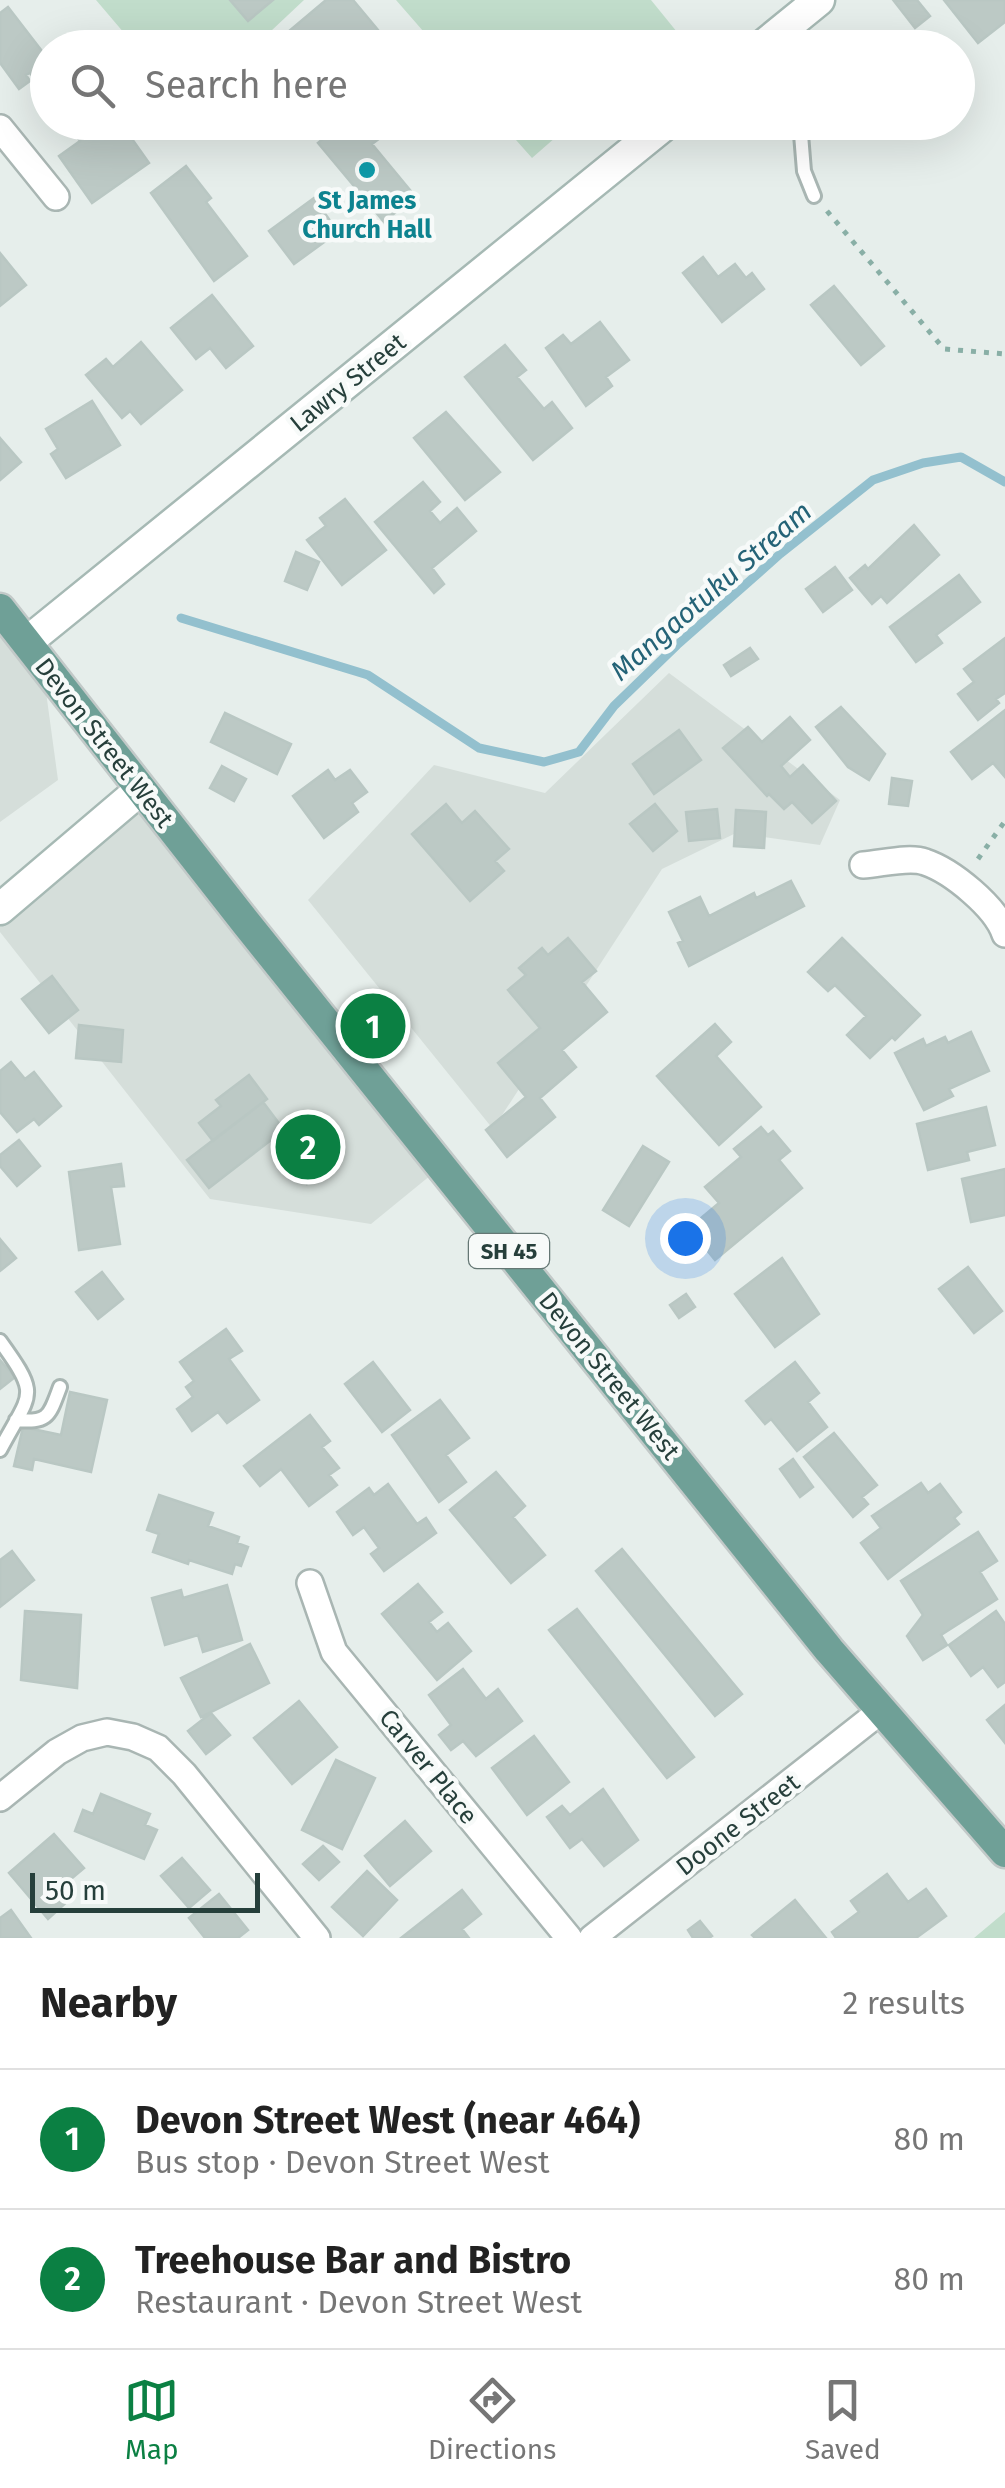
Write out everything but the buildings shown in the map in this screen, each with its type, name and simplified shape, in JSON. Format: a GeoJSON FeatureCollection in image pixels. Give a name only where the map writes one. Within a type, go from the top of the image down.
{"type":"FeatureCollection","features":[{"type":"Feature","properties":{"kind":"main road","name":"Devon Street West"},"geometry":{"type":"LineString","coordinates":[[0,610],[829,1650],[1005,1852]]}},
{"type":"Feature","properties":{"kind":"street"},"geometry":{"type":"LineString","coordinates":[[787,30],[819,0]]}},
{"type":"Feature","properties":{"kind":"street"},"geometry":{"type":"LineString","coordinates":[[0,128],[56,197]]}},
{"type":"Feature","properties":{"kind":"street","name":"Lawry Street"},"geometry":{"type":"LineString","coordinates":[[27,642],[646,140]]}},
{"type":"Feature","properties":{"kind":"street"},"geometry":{"type":"LineString","coordinates":[[0,909],[140,790]]}},
{"type":"Feature","properties":{"kind":"street"},"geometry":{"type":"LineString","coordinates":[[863,865],[922,860],[962,882],[1002,923],[1005,934]]}},
{"type":"Feature","properties":{"kind":"street","name":"Carver Place"},"geometry":{"type":"LineString","coordinates":[[310,1583],[334,1652],[568,1938]]}},
{"type":"Feature","properties":{"kind":"street","name":"Doone Street"},"geometry":{"type":"LineString","coordinates":[[592,1938],[882,1710]]}},
{"type":"Feature","properties":{"kind":"street"},"geometry":{"type":"LineString","coordinates":[[0,1798],[57,1752],[82,1738],[107,1732],[133,1737],[158,1748],[184,1774],[317,1938]]}},
{"type":"Feature","properties":{"kind":"lane"},"geometry":{"type":"LineString","coordinates":[[801,140],[804,171],[814,196]]}},
{"type":"Feature","properties":{"kind":"lane"},"geometry":{"type":"LineString","coordinates":[[0,1341],[30,1394],[0,1450]]}},
{"type":"Feature","properties":{"kind":"lane"},"geometry":{"type":"LineString","coordinates":[[16,1420],[36,1422],[44,1418],[51,1411],[60,1387]]}},
{"type":"Feature","properties":{"kind":"path"},"geometry":{"type":"LineString","coordinates":[[814,196],[944,348],[1005,354]]}},
{"type":"Feature","properties":{"kind":"path"},"geometry":{"type":"LineString","coordinates":[[962,882],[1005,821]]}},
{"type":"Feature","properties":{"kind":"shaded area"},"geometry":{"type":"Polygon","coordinates":[[[0,630],[46,692],[58,780],[0,822],[0,630]]]}},
{"type":"Feature","properties":{"kind":"shaded area"},"geometry":{"type":"Polygon","coordinates":[[[669,673],[840,800],[820,845],[736,833],[662,869],[493,1129],[308,900],[434,765],[545,793],[669,673]]]}},
{"type":"Feature","properties":{"kind":"shaded area"},"geometry":{"type":"Polygon","coordinates":[[[141,808],[431,1175],[371,1224],[210,1199],[0,932],[0,912],[141,808]]]}},
{"type":"Feature","properties":{"kind":"green space"},"geometry":{"type":"Polygon","coordinates":[[[96,0],[304,0],[272,30],[122,30],[96,0]]]}},
{"type":"Feature","properties":{"kind":"green space"},"geometry":{"type":"Polygon","coordinates":[[[396,0],[651,0],[675,30],[422,30],[396,0]]]}},
{"type":"Feature","properties":{"kind":"green space"},"geometry":{"type":"Polygon","coordinates":[[[516,140],[553,140],[532,158],[516,140]]]}},
{"type":"Feature","properties":{"kind":"green space"},"geometry":{"type":"Polygon","coordinates":[[[1005,1912],[1005,1938],[974,1938],[1005,1912]]]}},
{"type":"Feature","properties":{"kind":"waterway","name":"Mangaotuku Stream"},"geometry":{"type":"LineString","coordinates":[[181,618],[368,675],[479,748],[544,762],[579,752],[614,706],[677,645],[780,554],[873,480],[923,463],[961,457],[1005,482]]}},
{"type":"Feature","properties":{"kind":"place","name":"St James Church Hall"},"geometry":{"type":"Point","coordinates":[367,170]}},
{"type":"Feature","properties":{"kind":"place","name":"Devon Street West (near 464)"},"geometry":{"type":"Point","coordinates":[373,1026]}},
{"type":"Feature","properties":{"kind":"place","name":"Treehouse Bar and Bistro"},"geometry":{"type":"Point","coordinates":[308,1147]}}]}
